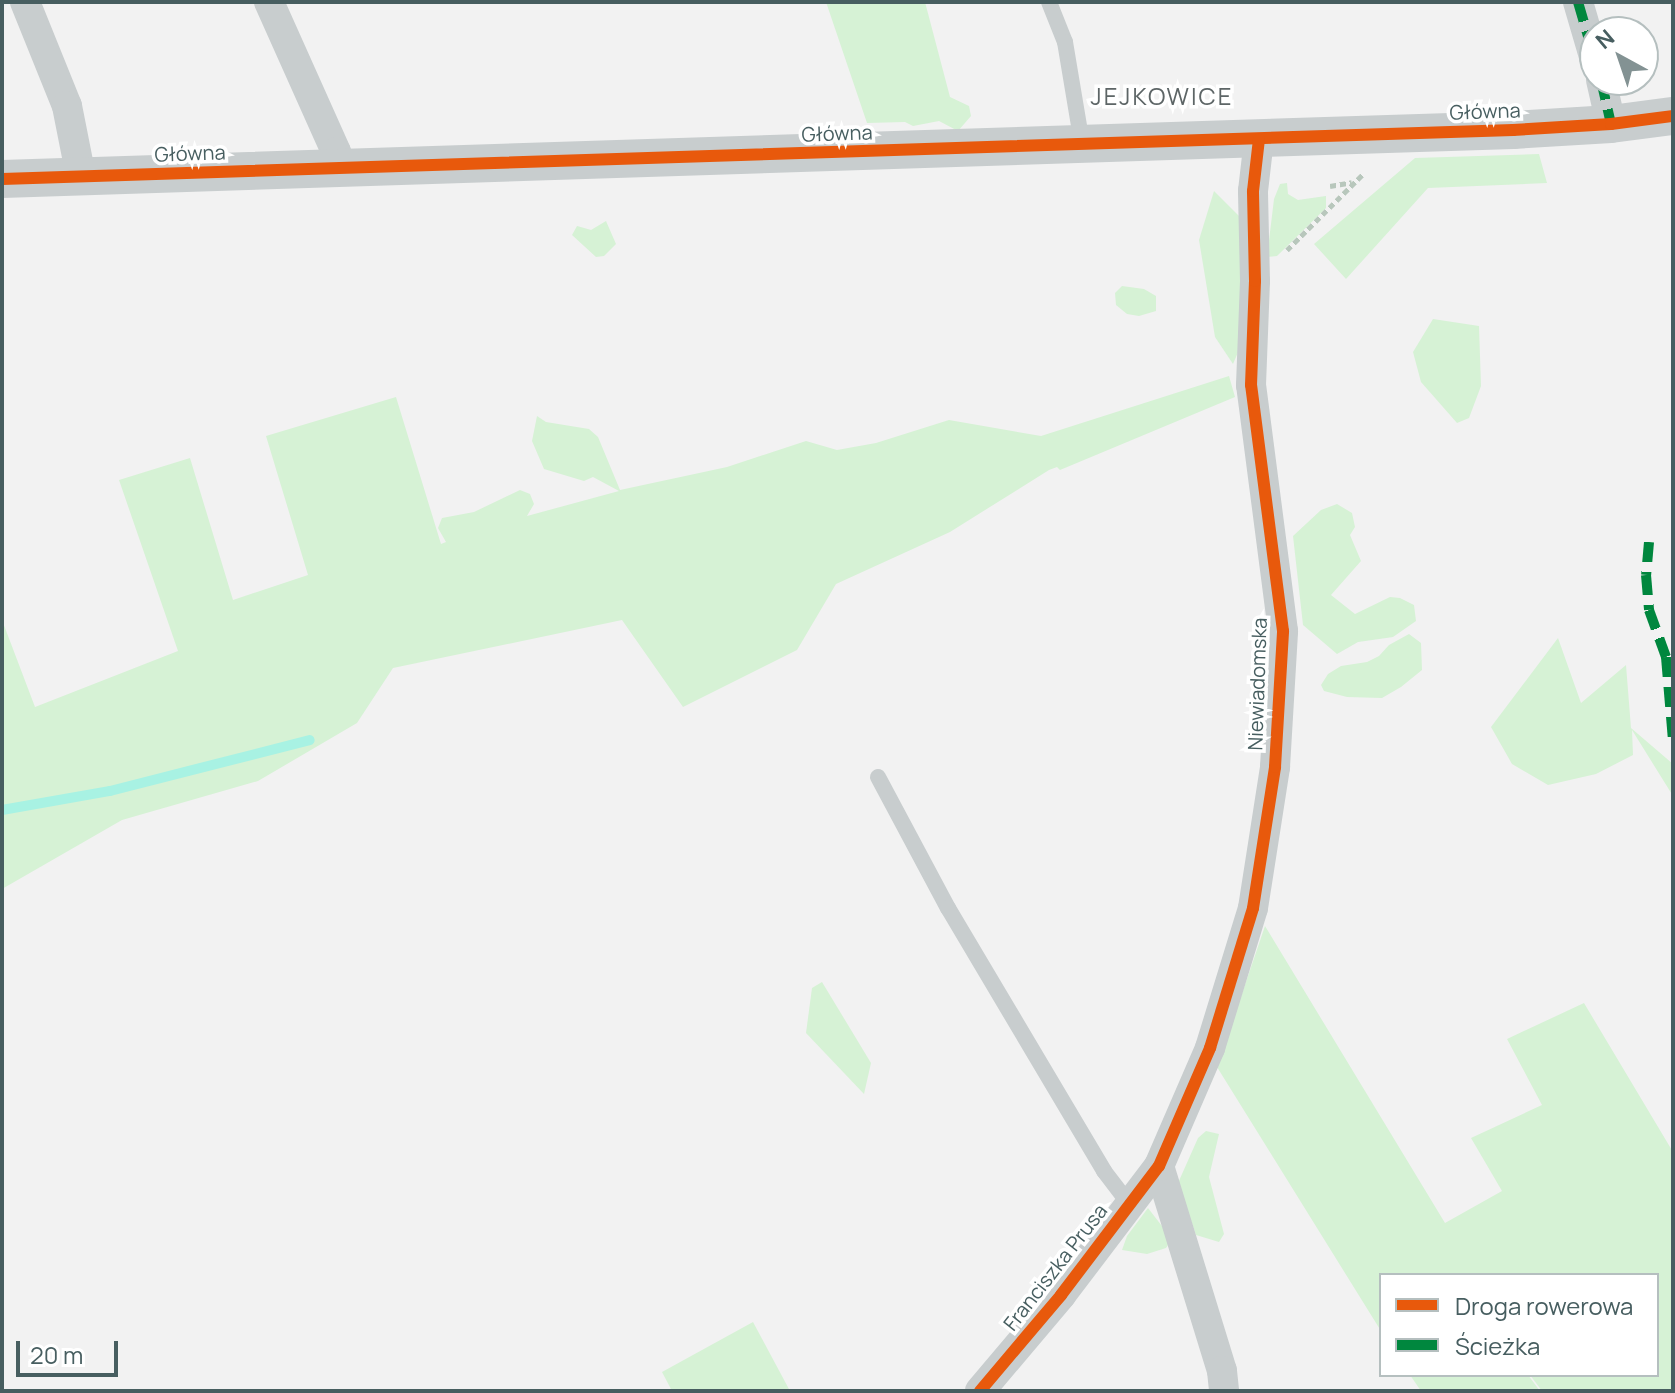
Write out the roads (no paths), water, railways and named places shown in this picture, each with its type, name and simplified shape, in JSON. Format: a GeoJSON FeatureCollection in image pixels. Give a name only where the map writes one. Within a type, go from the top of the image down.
{"type":"FeatureCollection","features":[{"type":"Feature","properties":{"kind":"street"},"geometry":{"type":"LineString","coordinates":[[25,2],[67,106],[81,177]]}},
{"type":"Feature","properties":{"kind":"street"},"geometry":{"type":"LineString","coordinates":[[269,2],[336,152],[338,169]]}},
{"type":"Feature","properties":{"kind":"street"},"geometry":{"type":"LineString","coordinates":[[1605,96],[1611,124]]}},
{"type":"Feature","properties":{"kind":"street","name":"Główna"},"geometry":{"type":"LineString","coordinates":[[2,179],[1259,139],[1611,124],[1673,116]]}},
{"type":"Feature","properties":{"kind":"street","name":"Niewiadomska"},"geometry":{"type":"LineString","coordinates":[[1159,1166],[1210,1048],[1253,908],[1275,767],[1283,631],[1251,385],[1255,281],[1253,191],[1259,139]]}},
{"type":"Feature","properties":{"kind":"street"},"geometry":{"type":"LineString","coordinates":[[1159,1166],[1222,1371],[1224,1391]]}},
{"type":"Feature","properties":{"kind":"street","name":"Franciszka Prusa"},"geometry":{"type":"LineString","coordinates":[[980,1391],[1061,1295],[1159,1166]]}},
{"type":"Feature","properties":{"kind":"lane"},"geometry":{"type":"LineString","coordinates":[[1049,2],[1065,42],[1082,145]]}},
{"type":"Feature","properties":{"kind":"lane"},"geometry":{"type":"LineString","coordinates":[[878,777],[948,908],[1104,1171],[1130,1205]]}},
{"type":"Feature","properties":{"kind":"waterway"},"geometry":{"type":"LineString","coordinates":[[2,810],[110,791],[310,740]]}},
{"type":"Feature","properties":{"kind":"district","name":"JEJKOWICE"},"geometry":{"type":"Point","coordinates":[1162,96]}}]}
